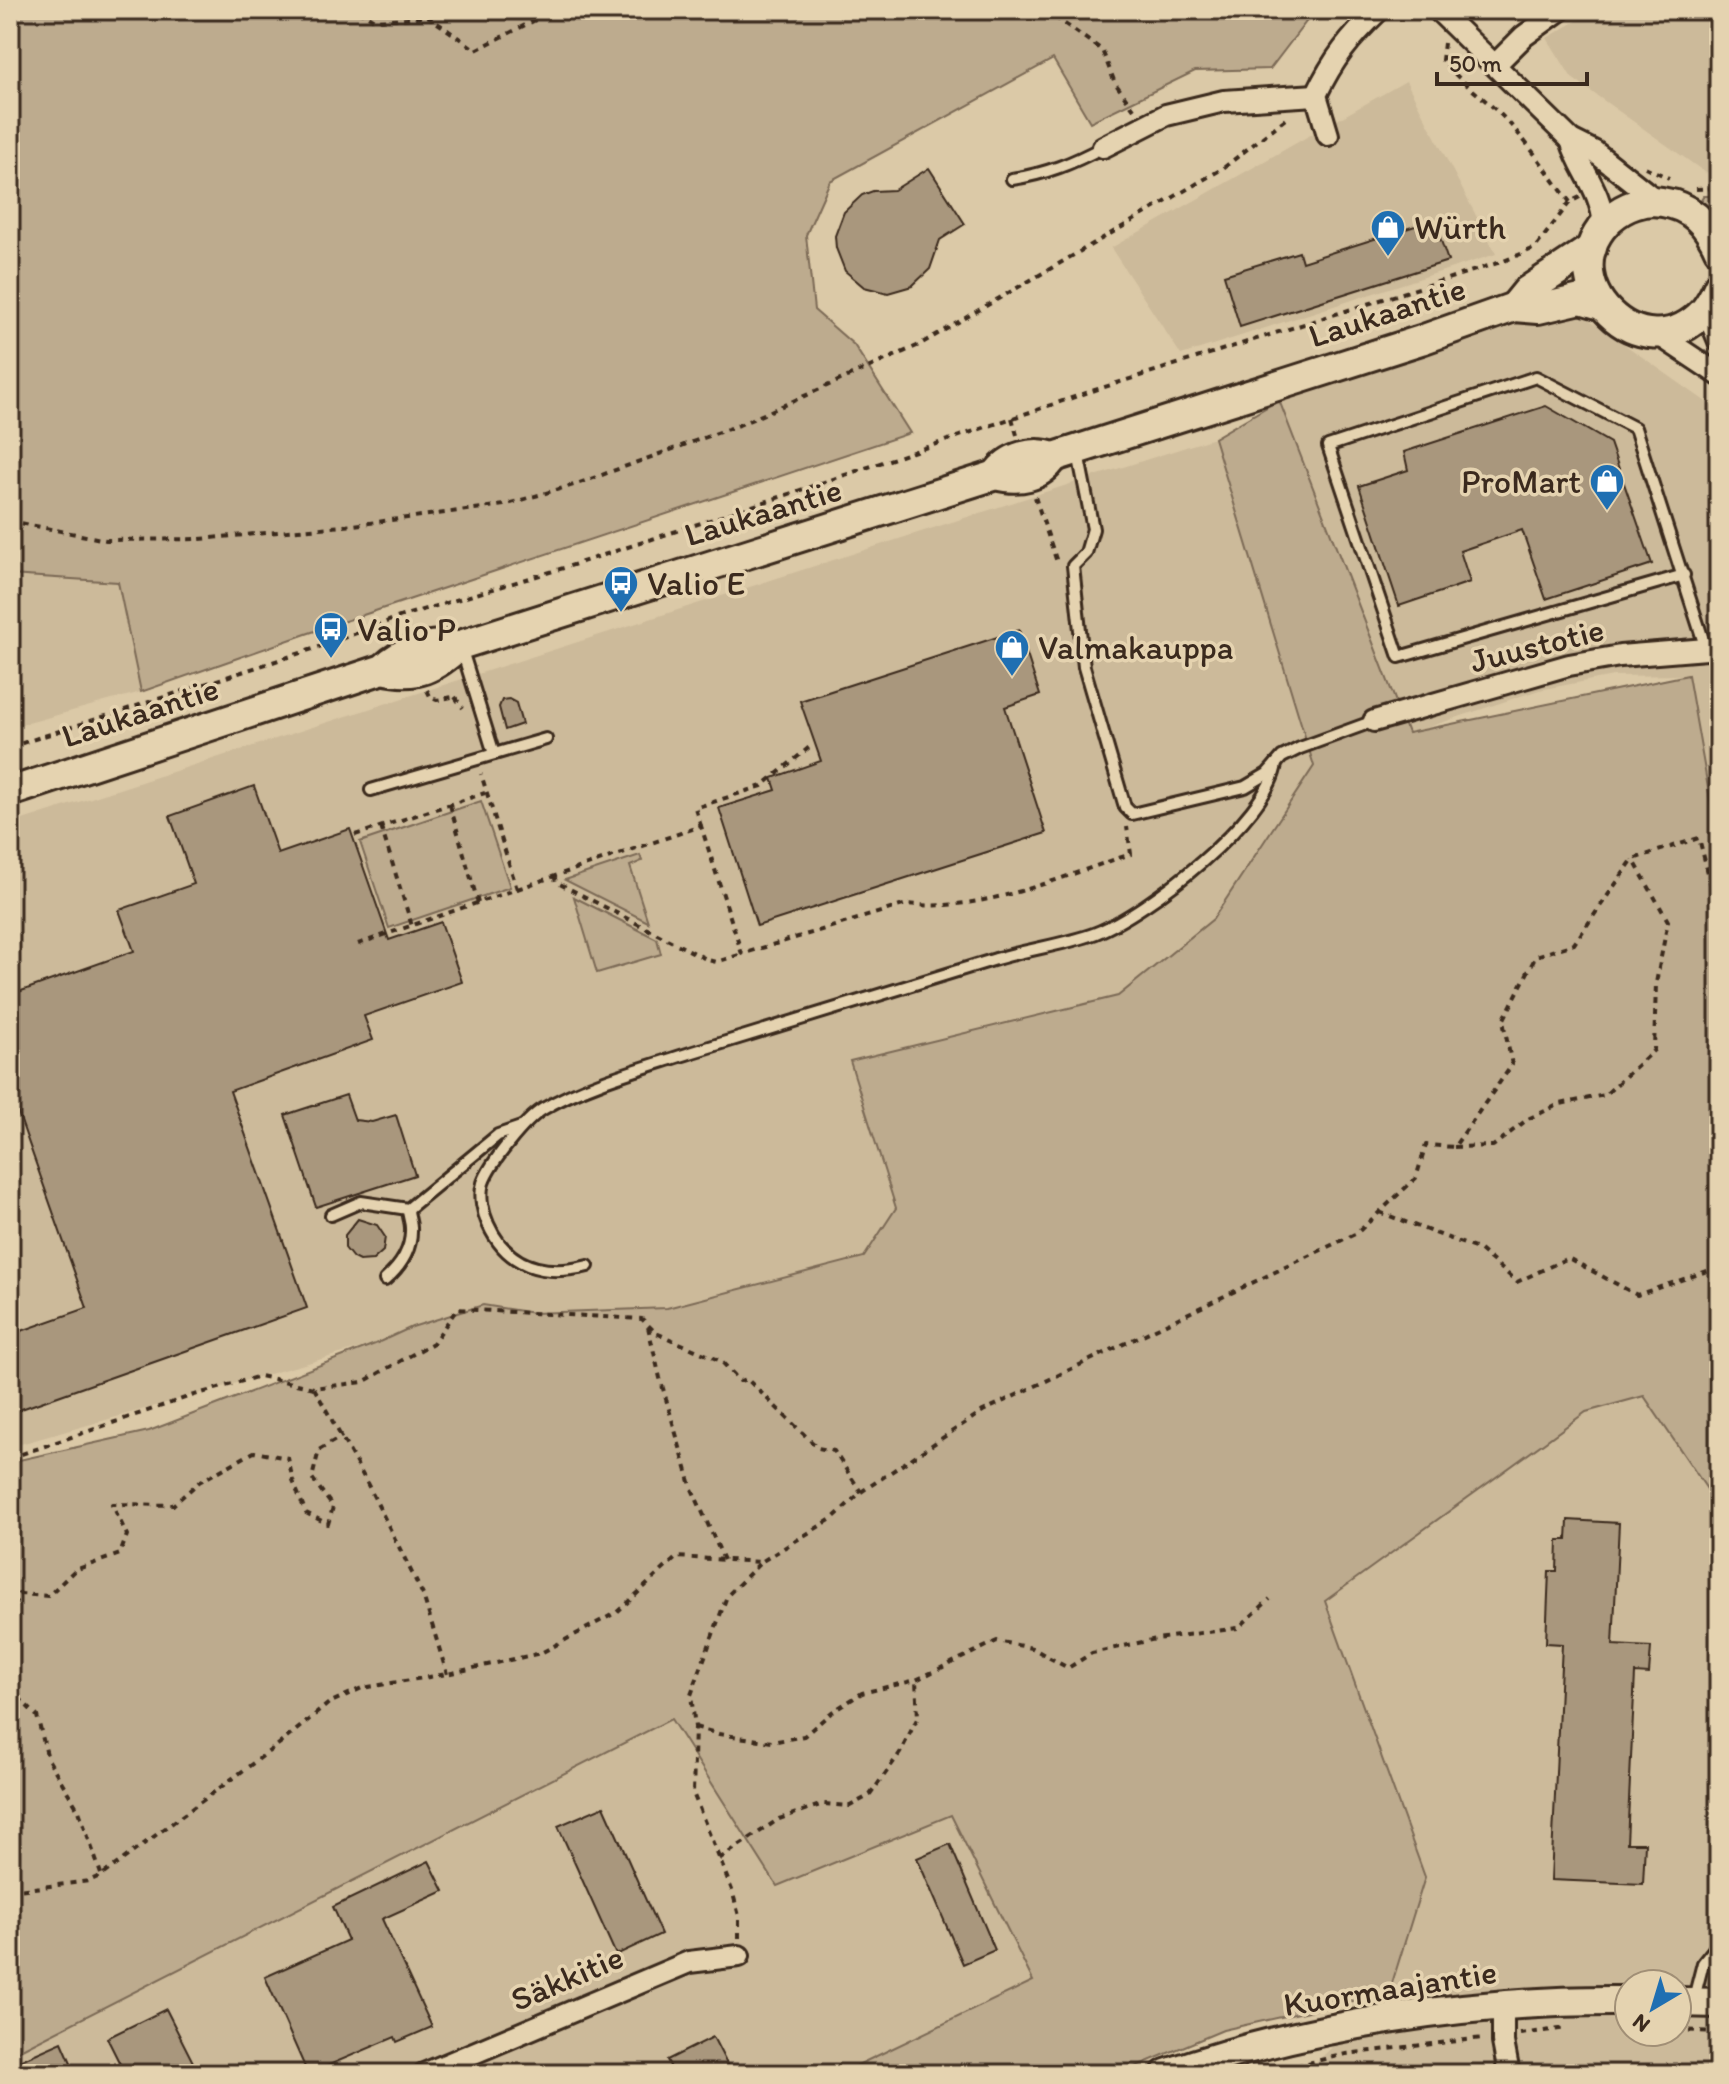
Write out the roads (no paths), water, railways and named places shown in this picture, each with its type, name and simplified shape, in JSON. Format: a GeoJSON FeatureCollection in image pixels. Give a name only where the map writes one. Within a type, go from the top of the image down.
{"type":"FeatureCollection","features":[{"type":"Feature","properties":{"kind":"main road","name":"Laukaantie"},"geometry":{"type":"LineString","coordinates":[[1514,307],[1527,291],[1551,277],[1628,207],[1657,201]]}},
{"type":"Feature","properties":{"kind":"main road"},"geometry":{"type":"LineString","coordinates":[[1657,201],[1673,203],[1689,210],[1717,240]]}},
{"type":"Feature","properties":{"kind":"main road"},"geometry":{"type":"LineString","coordinates":[[1598,236],[1590,277],[1601,305],[1615,320],[1635,330],[1656,333],[1675,330],[1692,322],[1712,297]]}},
{"type":"Feature","properties":{"kind":"main road","name":"Laukaantie"},"geometry":{"type":"LineString","coordinates":[[10,792],[383,669],[396,656],[411,649],[436,644],[460,645],[996,475],[1005,462],[1026,466],[1039,452],[1066,454],[1514,307],[1538,309],[1581,299],[1601,305]]}},
{"type":"Feature","properties":{"kind":"main road","name":"Kuormaajantie"},"geometry":{"type":"LineString","coordinates":[[1166,2074],[1225,2055],[1334,2029],[1503,2006],[1613,2001]]}},
{"type":"Feature","properties":{"kind":"street"},"geometry":{"type":"LineString","coordinates":[[1328,135],[1316,95],[1332,61],[1350,37],[1379,10]]}},
{"type":"Feature","properties":{"kind":"street"},"geometry":{"type":"LineString","coordinates":[[1438,10],[1571,140],[1595,152],[1657,201]]}},
{"type":"Feature","properties":{"kind":"street"},"geometry":{"type":"LineString","coordinates":[[1496,64],[1524,36],[1560,10]]}},
{"type":"Feature","properties":{"kind":"street"},"geometry":{"type":"LineString","coordinates":[[1103,147],[1166,115],[1224,101],[1316,95]]}},
{"type":"Feature","properties":{"kind":"street"},"geometry":{"type":"LineString","coordinates":[[1571,140],[1578,163],[1596,188],[1602,206],[1598,236]]}},
{"type":"Feature","properties":{"kind":"street"},"geometry":{"type":"LineString","coordinates":[[1712,297],[1719,341]]}},
{"type":"Feature","properties":{"kind":"street"},"geometry":{"type":"LineString","coordinates":[[1656,333],[1719,375]]}},
{"type":"Feature","properties":{"kind":"street","name":"Juustotie"},"geometry":{"type":"LineString","coordinates":[[1374,721],[1569,665],[1620,656],[1713,649]]}},
{"type":"Feature","properties":{"kind":"street","name":"Säkkitie"},"geometry":{"type":"LineString","coordinates":[[424,2074],[689,1962],[739,1956]]}},
{"type":"Feature","properties":{"kind":"street"},"geometry":{"type":"LineString","coordinates":[[1503,2006],[1503,2036],[1509,2074]]}},
{"type":"Feature","properties":{"kind":"lane"},"geometry":{"type":"LineString","coordinates":[[1012,179],[1043,174],[1103,147]]}},
{"type":"Feature","properties":{"kind":"lane"},"geometry":{"type":"LineString","coordinates":[[1684,575],[1399,657],[1328,446],[1536,377],[1635,428],[1684,575],[1713,649]]}},
{"type":"Feature","properties":{"kind":"lane"},"geometry":{"type":"LineString","coordinates":[[1066,454],[1093,529],[1086,553],[1073,566],[1084,667],[1123,805],[1132,814],[1245,787],[1267,774],[1282,757],[1374,721]]}},
{"type":"Feature","properties":{"kind":"lane"},"geometry":{"type":"LineString","coordinates":[[460,645],[494,754]]}},
{"type":"Feature","properties":{"kind":"lane"},"geometry":{"type":"LineString","coordinates":[[371,790],[546,739]]}},
{"type":"Feature","properties":{"kind":"lane"},"geometry":{"type":"LineString","coordinates":[[588,1266],[567,1271],[538,1268],[514,1261],[494,1240],[482,1212],[483,1184],[503,1150],[523,1126],[543,1109],[617,1076],[1007,956],[1096,933],[1153,902],[1197,866],[1251,812],[1274,778],[1276,764]]}},
{"type":"Feature","properties":{"kind":"lane"},"geometry":{"type":"LineString","coordinates":[[331,1215],[361,1202],[408,1209],[498,1135],[523,1126]]}},
{"type":"Feature","properties":{"kind":"lane"},"geometry":{"type":"LineString","coordinates":[[385,1280],[403,1259],[410,1243],[408,1209]]}},
{"type":"Feature","properties":{"kind":"lane"},"geometry":{"type":"LineString","coordinates":[[1696,2003],[1703,1963],[1716,1945],[1719,1929]]}},
{"type":"Feature","properties":{"kind":"place","name":"Würth"},"geometry":{"type":"Point","coordinates":[1388,258]}},
{"type":"Feature","properties":{"kind":"place","name":"ProMart"},"geometry":{"type":"Point","coordinates":[1607,512]}},
{"type":"Feature","properties":{"kind":"place","name":"Valio E"},"geometry":{"type":"Point","coordinates":[621,614]}},
{"type":"Feature","properties":{"kind":"place","name":"Valio P"},"geometry":{"type":"Point","coordinates":[331,660]}},
{"type":"Feature","properties":{"kind":"place","name":"Valmakauppa"},"geometry":{"type":"Point","coordinates":[1012,678]}}]}
